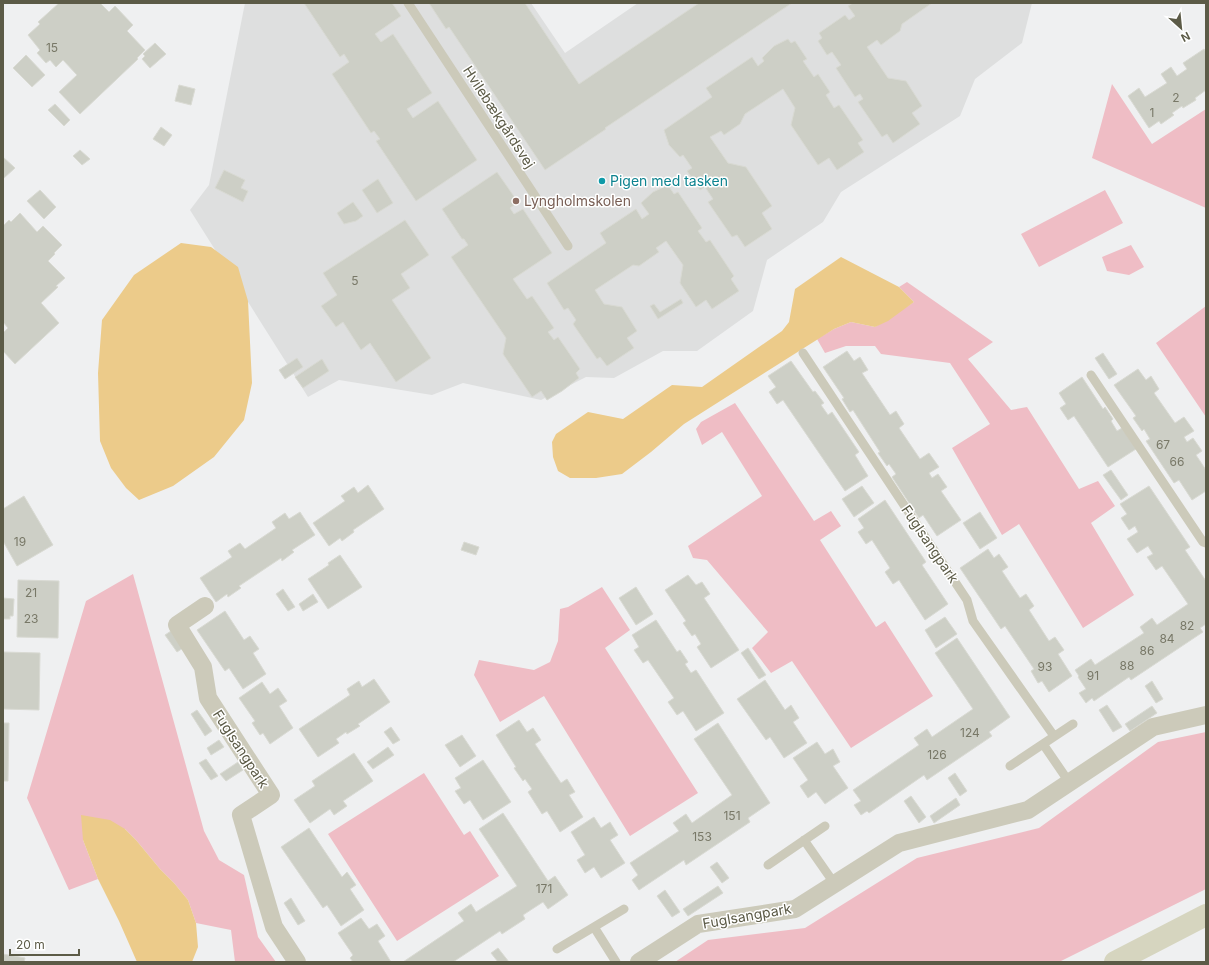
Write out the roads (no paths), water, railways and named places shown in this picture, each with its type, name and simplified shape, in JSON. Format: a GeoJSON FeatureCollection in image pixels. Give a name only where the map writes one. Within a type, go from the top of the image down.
{"type":"FeatureCollection","features":[{"type":"Feature","properties":{"kind":"main road"},"geometry":{"type":"LineString","coordinates":[[1115,962],[1206,916]]}},
{"type":"Feature","properties":{"kind":"street","name":"Fuglsangpark"},"geometry":{"type":"LineString","coordinates":[[206,606],[177,625],[204,668],[208,698],[271,795],[241,815],[274,927],[297,962]]}},
{"type":"Feature","properties":{"kind":"street","name":"Fuglsangpark"},"geometry":{"type":"LineString","coordinates":[[639,962],[698,924],[794,909],[899,842],[1028,810],[1153,727],[1206,715]]}},
{"type":"Feature","properties":{"kind":"lane","name":"Hvilebækgårdsvej"},"geometry":{"type":"LineString","coordinates":[[408,3],[568,246]]}},
{"type":"Feature","properties":{"kind":"lane","name":"Fuglsangpark"},"geometry":{"type":"LineString","coordinates":[[803,353],[967,600],[973,622],[1054,736]]}},
{"type":"Feature","properties":{"kind":"lane"},"geometry":{"type":"LineString","coordinates":[[1091,375],[1206,543]]}},
{"type":"Feature","properties":{"kind":"lane"},"geometry":{"type":"LineString","coordinates":[[1010,766],[1073,724]]}},
{"type":"Feature","properties":{"kind":"lane"},"geometry":{"type":"LineString","coordinates":[[1043,744],[1069,782]]}},
{"type":"Feature","properties":{"kind":"lane"},"geometry":{"type":"LineString","coordinates":[[768,865],[825,826]]}},
{"type":"Feature","properties":{"kind":"lane"},"geometry":{"type":"LineString","coordinates":[[804,840],[834,883]]}},
{"type":"Feature","properties":{"kind":"lane"},"geometry":{"type":"LineString","coordinates":[[557,949],[624,909]]}},
{"type":"Feature","properties":{"kind":"lane"},"geometry":{"type":"LineString","coordinates":[[594,927],[616,962]]}},
{"type":"Feature","properties":{"kind":"place","name":"Pigen med tasken"},"geometry":{"type":"Point","coordinates":[602,181]}},
{"type":"Feature","properties":{"kind":"place","name":"Lyngholmskolen"},"geometry":{"type":"Point","coordinates":[516,201]}}]}
